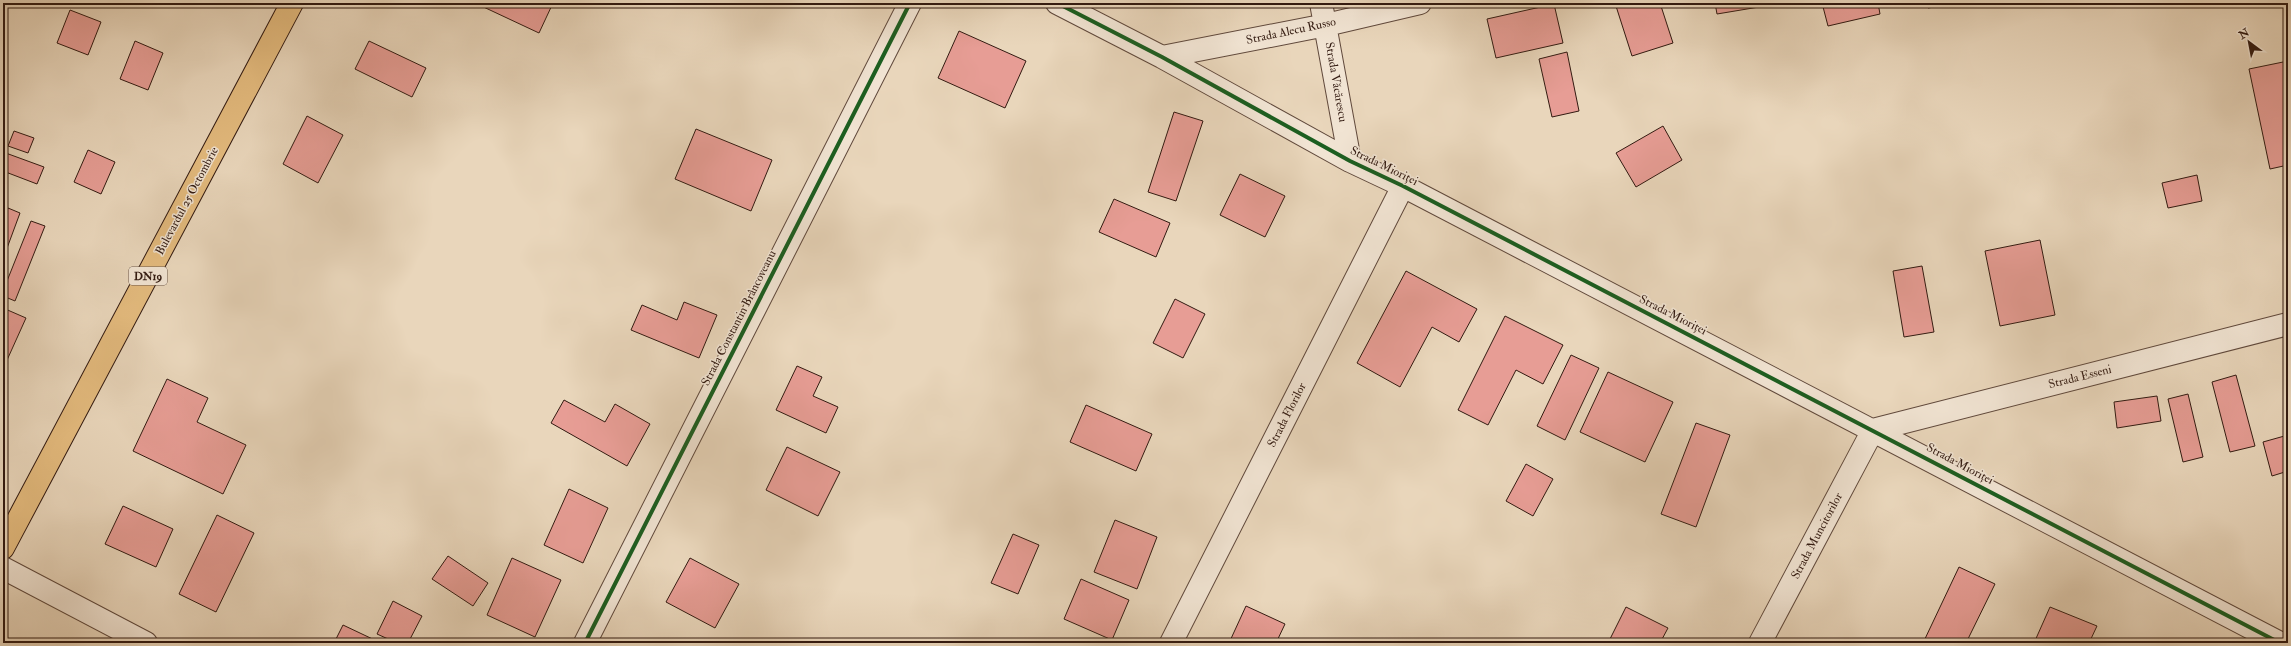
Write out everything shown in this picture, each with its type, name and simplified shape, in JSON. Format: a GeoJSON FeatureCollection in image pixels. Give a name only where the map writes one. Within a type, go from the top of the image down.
{"type":"FeatureCollection","features":[{"type":"Feature","properties":{"kind":"main road","name":"Bulevardul 25 Octombrie"},"geometry":{"type":"LineString","coordinates":[[3,548],[292,3]]}},
{"type":"Feature","properties":{"kind":"street","name":"Strada Constantin Brâncoveanu"},"geometry":{"type":"LineString","coordinates":[[585,643],[910,3]]}},
{"type":"Feature","properties":{"kind":"street","name":"Strada Mioriței"},"geometry":{"type":"LineString","coordinates":[[1057,3],[1162,57],[1350,161],[1403,186],[2280,643]]}},
{"type":"Feature","properties":{"kind":"street","name":"Strada Văcărescu"},"geometry":{"type":"LineString","coordinates":[[1321,3],[1350,161]]}},
{"type":"Feature","properties":{"kind":"street","name":"Strada Alecu Russo"},"geometry":{"type":"LineString","coordinates":[[1162,57],[1326,25],[1420,3]]}},
{"type":"Feature","properties":{"kind":"street","name":"Strada Florilor"},"geometry":{"type":"LineString","coordinates":[[1171,643],[1403,186]]}},
{"type":"Feature","properties":{"kind":"street","name":"Strada Esseni"},"geometry":{"type":"LineString","coordinates":[[1873,430],[2288,324]]}},
{"type":"Feature","properties":{"kind":"street","name":"Strada Muncitorilor"},"geometry":{"type":"LineString","coordinates":[[1760,643],[1873,430]]}},
{"type":"Feature","properties":{"kind":"street"},"geometry":{"type":"LineString","coordinates":[[3,568],[146,643]]}},
{"type":"Feature","properties":{"kind":"building"},"geometry":{"type":"Polygon","coordinates":[[[475,3],[553,3],[539,33],[475,3]]]}},
{"type":"Feature","properties":{"kind":"building"},"geometry":{"type":"Polygon","coordinates":[[[1615,3],[1660,3],[1673,43],[1632,56],[1615,3]]]}},
{"type":"Feature","properties":{"kind":"building"},"geometry":{"type":"Polygon","coordinates":[[[1715,3],[1764,3],[1765,6],[1717,14],[1715,3]]]}},
{"type":"Feature","properties":{"kind":"building"},"geometry":{"type":"Polygon","coordinates":[[[1822,3],[1878,3],[1880,14],[1828,26],[1822,3]]]}},
{"type":"Feature","properties":{"kind":"building"},"geometry":{"type":"Polygon","coordinates":[[[1928,3],[1958,3],[1928,8],[1928,3]]]}},
{"type":"Feature","properties":{"kind":"building"},"geometry":{"type":"Polygon","coordinates":[[[1554,4],[1563,43],[1496,58],[1487,19],[1554,4]]]}},
{"type":"Feature","properties":{"kind":"building"},"geometry":{"type":"Polygon","coordinates":[[[70,10],[101,22],[88,55],[57,43],[70,10]]]}},
{"type":"Feature","properties":{"kind":"building"},"geometry":{"type":"Polygon","coordinates":[[[959,31],[1026,61],[1005,108],[938,78],[959,31]]]}},
{"type":"Feature","properties":{"kind":"building"},"geometry":{"type":"Polygon","coordinates":[[[135,41],[163,53],[148,90],[120,79],[135,41]]]}},
{"type":"Feature","properties":{"kind":"building"},"geometry":{"type":"Polygon","coordinates":[[[369,41],[426,68],[412,97],[355,69],[369,41]]]}},
{"type":"Feature","properties":{"kind":"building"},"geometry":{"type":"Polygon","coordinates":[[[1567,52],[1579,111],[1552,117],[1539,59],[1567,52]]]}},
{"type":"Feature","properties":{"kind":"building"},"geometry":{"type":"Polygon","coordinates":[[[2288,61],[2288,165],[2270,169],[2249,69],[2288,61]]]}},
{"type":"Feature","properties":{"kind":"building"},"geometry":{"type":"Polygon","coordinates":[[[1174,112],[1203,121],[1176,201],[1148,192],[1174,112]]]}},
{"type":"Feature","properties":{"kind":"building"},"geometry":{"type":"Polygon","coordinates":[[[307,116],[343,135],[318,183],[283,164],[307,116]]]}},
{"type":"Feature","properties":{"kind":"building"},"geometry":{"type":"Polygon","coordinates":[[[1663,126],[1682,160],[1636,187],[1616,153],[1663,126]]]}},
{"type":"Feature","properties":{"kind":"building"},"geometry":{"type":"Polygon","coordinates":[[[696,129],[772,160],[751,211],[675,179],[696,129]]]}},
{"type":"Feature","properties":{"kind":"building"},"geometry":{"type":"Polygon","coordinates":[[[14,131],[34,138],[28,153],[8,146],[14,131]]]}},
{"type":"Feature","properties":{"kind":"building"},"geometry":{"type":"Polygon","coordinates":[[[88,150],[115,162],[101,194],[74,182],[88,150]]]}},
{"type":"Feature","properties":{"kind":"building"},"geometry":{"type":"Polygon","coordinates":[[[3,152],[44,167],[37,184],[3,171],[3,152]]]}},
{"type":"Feature","properties":{"kind":"building"},"geometry":{"type":"Polygon","coordinates":[[[1240,174],[1285,196],[1265,237],[1220,215],[1240,174]]]}},
{"type":"Feature","properties":{"kind":"building"},"geometry":{"type":"Polygon","coordinates":[[[2197,175],[2202,201],[2168,208],[2162,183],[2197,175]]]}},
{"type":"Feature","properties":{"kind":"building"},"geometry":{"type":"Polygon","coordinates":[[[1114,199],[1170,223],[1156,257],[1099,232],[1114,199]]]}},
{"type":"Feature","properties":{"kind":"building"},"geometry":{"type":"Polygon","coordinates":[[[8,208],[20,213],[3,259],[3,221],[8,208]]]}},
{"type":"Feature","properties":{"kind":"building"},"geometry":{"type":"Polygon","coordinates":[[[31,221],[45,226],[15,301],[3,296],[3,291],[31,221]]]}},
{"type":"Feature","properties":{"kind":"building"},"geometry":{"type":"Polygon","coordinates":[[[2040,240],[2055,315],[2000,326],[1985,251],[2040,240]]]}},
{"type":"Feature","properties":{"kind":"building"},"geometry":{"type":"Polygon","coordinates":[[[1922,266],[1934,332],[1904,337],[1893,271],[1922,266]]]}},
{"type":"Feature","properties":{"kind":"building"},"geometry":{"type":"Polygon","coordinates":[[[1406,271],[1477,309],[1459,342],[1432,327],[1400,387],[1357,363],[1406,271]]]}},
{"type":"Feature","properties":{"kind":"building"},"geometry":{"type":"Polygon","coordinates":[[[1175,299],[1205,314],[1183,358],[1153,343],[1175,299]]]}},
{"type":"Feature","properties":{"kind":"building"},"geometry":{"type":"Polygon","coordinates":[[[684,302],[717,315],[699,358],[631,330],[642,305],[677,320],[684,302]]]}},
{"type":"Feature","properties":{"kind":"building"},"geometry":{"type":"Polygon","coordinates":[[[3,308],[26,318],[3,369],[3,308]]]}},
{"type":"Feature","properties":{"kind":"building"},"geometry":{"type":"Polygon","coordinates":[[[1505,316],[1563,345],[1543,384],[1516,370],[1488,425],[1458,410],[1505,316]]]}},
{"type":"Feature","properties":{"kind":"building"},"geometry":{"type":"Polygon","coordinates":[[[1571,355],[1599,368],[1565,440],[1537,426],[1571,355]]]}},
{"type":"Feature","properties":{"kind":"building"},"geometry":{"type":"Polygon","coordinates":[[[797,366],[822,377],[813,396],[838,407],[826,433],[776,410],[797,366]]]}},
{"type":"Feature","properties":{"kind":"building"},"geometry":{"type":"Polygon","coordinates":[[[1608,372],[1673,402],[1645,462],[1580,432],[1608,372]]]}},
{"type":"Feature","properties":{"kind":"building"},"geometry":{"type":"Polygon","coordinates":[[[2236,375],[2255,446],[2230,452],[2212,382],[2236,375]]]}},
{"type":"Feature","properties":{"kind":"building"},"geometry":{"type":"Polygon","coordinates":[[[167,379],[208,398],[197,422],[246,445],[223,494],[133,451],[167,379]]]}},
{"type":"Feature","properties":{"kind":"building"},"geometry":{"type":"Polygon","coordinates":[[[2188,394],[2203,457],[2183,462],[2168,399],[2188,394]]]}},
{"type":"Feature","properties":{"kind":"building"},"geometry":{"type":"Polygon","coordinates":[[[2157,396],[2161,421],[2117,428],[2114,402],[2157,396]]]}},
{"type":"Feature","properties":{"kind":"building"},"geometry":{"type":"Polygon","coordinates":[[[564,400],[605,422],[615,404],[650,424],[627,466],[551,423],[564,400]]]}},
{"type":"Feature","properties":{"kind":"building"},"geometry":{"type":"Polygon","coordinates":[[[1086,405],[1152,434],[1136,471],[1070,442],[1086,405]]]}},
{"type":"Feature","properties":{"kind":"building"},"geometry":{"type":"Polygon","coordinates":[[[1696,423],[1730,435],[1696,527],[1661,514],[1696,423]]]}},
{"type":"Feature","properties":{"kind":"building"},"geometry":{"type":"Polygon","coordinates":[[[2288,435],[2288,471],[2272,476],[2263,442],[2288,435]]]}},
{"type":"Feature","properties":{"kind":"building"},"geometry":{"type":"Polygon","coordinates":[[[787,447],[840,472],[818,516],[766,490],[787,447]]]}},
{"type":"Feature","properties":{"kind":"building"},"geometry":{"type":"Polygon","coordinates":[[[1526,464],[1553,479],[1533,516],[1506,501],[1526,464]]]}},
{"type":"Feature","properties":{"kind":"building"},"geometry":{"type":"Polygon","coordinates":[[[569,489],[608,508],[583,563],[544,545],[569,489]]]}},
{"type":"Feature","properties":{"kind":"building"},"geometry":{"type":"Polygon","coordinates":[[[123,506],[173,529],[156,567],[105,544],[123,506]]]}},
{"type":"Feature","properties":{"kind":"building"},"geometry":{"type":"Polygon","coordinates":[[[217,515],[254,533],[216,612],[179,594],[217,515]]]}},
{"type":"Feature","properties":{"kind":"building"},"geometry":{"type":"Polygon","coordinates":[[[1115,520],[1157,537],[1137,589],[1094,572],[1115,520]]]}},
{"type":"Feature","properties":{"kind":"building"},"geometry":{"type":"Polygon","coordinates":[[[1013,534],[1039,545],[1018,594],[991,583],[1013,534]]]}},
{"type":"Feature","properties":{"kind":"building"},"geometry":{"type":"Polygon","coordinates":[[[448,556],[488,583],[473,606],[432,579],[448,556]]]}},
{"type":"Feature","properties":{"kind":"building"},"geometry":{"type":"Polygon","coordinates":[[[512,558],[561,580],[535,637],[487,615],[512,558]]]}},
{"type":"Feature","properties":{"kind":"building"},"geometry":{"type":"Polygon","coordinates":[[[690,558],[739,584],[715,628],[666,602],[690,558]]]}},
{"type":"Feature","properties":{"kind":"building"},"geometry":{"type":"Polygon","coordinates":[[[1959,567],[1995,584],[1966,643],[1923,643],[1959,567]]]}},
{"type":"Feature","properties":{"kind":"building"},"geometry":{"type":"Polygon","coordinates":[[[1081,579],[1129,600],[1112,640],[1064,619],[1081,579]]]}},
{"type":"Feature","properties":{"kind":"building"},"geometry":{"type":"Polygon","coordinates":[[[393,601],[422,616],[408,643],[397,643],[377,634],[393,601]]]}},
{"type":"Feature","properties":{"kind":"building"},"geometry":{"type":"Polygon","coordinates":[[[1246,606],[1285,624],[1276,643],[1229,643],[1246,606]]]}},
{"type":"Feature","properties":{"kind":"building"},"geometry":{"type":"Polygon","coordinates":[[[1626,607],[1668,628],[1660,643],[1608,643],[1626,607]]]}},
{"type":"Feature","properties":{"kind":"building"},"geometry":{"type":"Polygon","coordinates":[[[2050,607],[2097,626],[2089,643],[2034,643],[2050,607]]]}},
{"type":"Feature","properties":{"kind":"building"},"geometry":{"type":"Polygon","coordinates":[[[343,625],[381,643],[334,643],[343,625]]]}},
{"type":"Feature","properties":{"kind":"cycle path"},"geometry":{"type":"LineString","coordinates":[[585,643],[910,3]]}},
{"type":"Feature","properties":{"kind":"cycle path"},"geometry":{"type":"LineString","coordinates":[[1057,3],[1162,57],[1350,161],[1403,186],[2280,643]]}}]}
